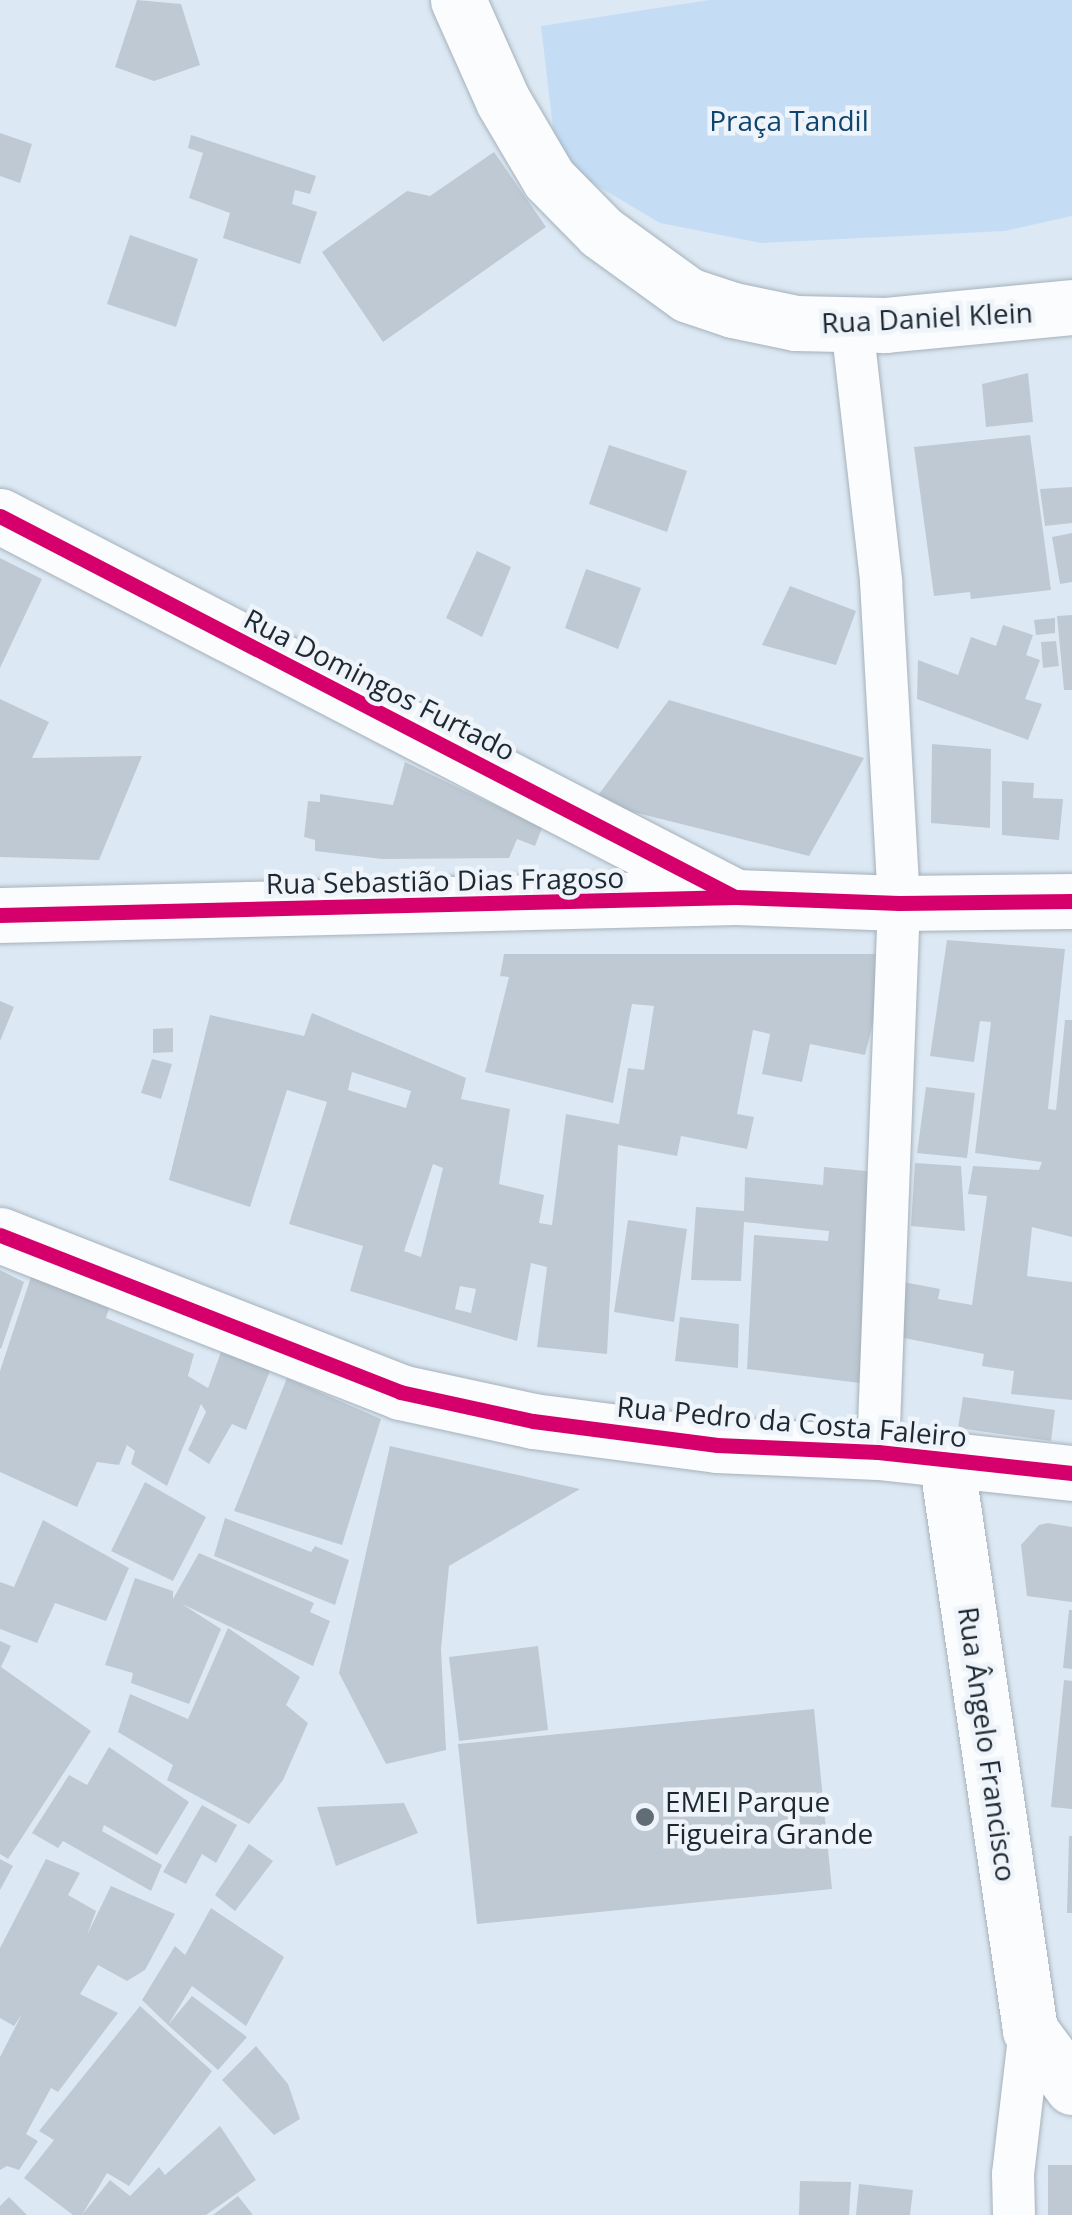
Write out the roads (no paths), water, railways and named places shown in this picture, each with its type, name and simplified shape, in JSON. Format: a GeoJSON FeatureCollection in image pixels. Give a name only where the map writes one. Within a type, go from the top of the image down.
{"type":"FeatureCollection","features":[{"type":"Feature","properties":{"kind":"street","name":"Rua Daniel Klein"},"geometry":{"type":"LineString","coordinates":[[458,0],[502,101],[549,179],[602,232],[688,295],[796,324],[852,324],[1072,307]]}},
{"type":"Feature","properties":{"kind":"street","name":"Rua Domingos Furtado"},"geometry":{"type":"LineString","coordinates":[[0,516],[736,898]]}},
{"type":"Feature","properties":{"kind":"street","name":"Rua Sebastião Dias Fragoso"},"geometry":{"type":"LineString","coordinates":[[0,915],[736,898],[899,903],[1072,901]]}},
{"type":"Feature","properties":{"kind":"street","name":"Rua Pedro da Costa Faleiro"},"geometry":{"type":"LineString","coordinates":[[0,1235],[400,1392],[533,1421],[717,1445],[878,1452],[1072,1473]]}},
{"type":"Feature","properties":{"kind":"street","name":"Rua Ângelo Francisco"},"geometry":{"type":"LineString","coordinates":[[946,1459],[1030,2030]]}},
{"type":"Feature","properties":{"kind":"street"},"geometry":{"type":"LineString","coordinates":[[1030,2030],[1072,2087]]}},
{"type":"Feature","properties":{"kind":"lane"},"geometry":{"type":"LineString","coordinates":[[852,324],[880,581],[899,903],[878,1452]]}},
{"type":"Feature","properties":{"kind":"lane"},"geometry":{"type":"LineString","coordinates":[[1014,2215],[1013,2174],[1030,2030]]}},
{"type":"Feature","properties":{"kind":"place","name":"EMEI Parque Figueira Grande"},"geometry":{"type":"Point","coordinates":[645,1817]}},
{"type":"Feature","properties":{"kind":"park label","name":"Praça Tandil"},"geometry":{"type":"Point","coordinates":[789,120]}}]}
